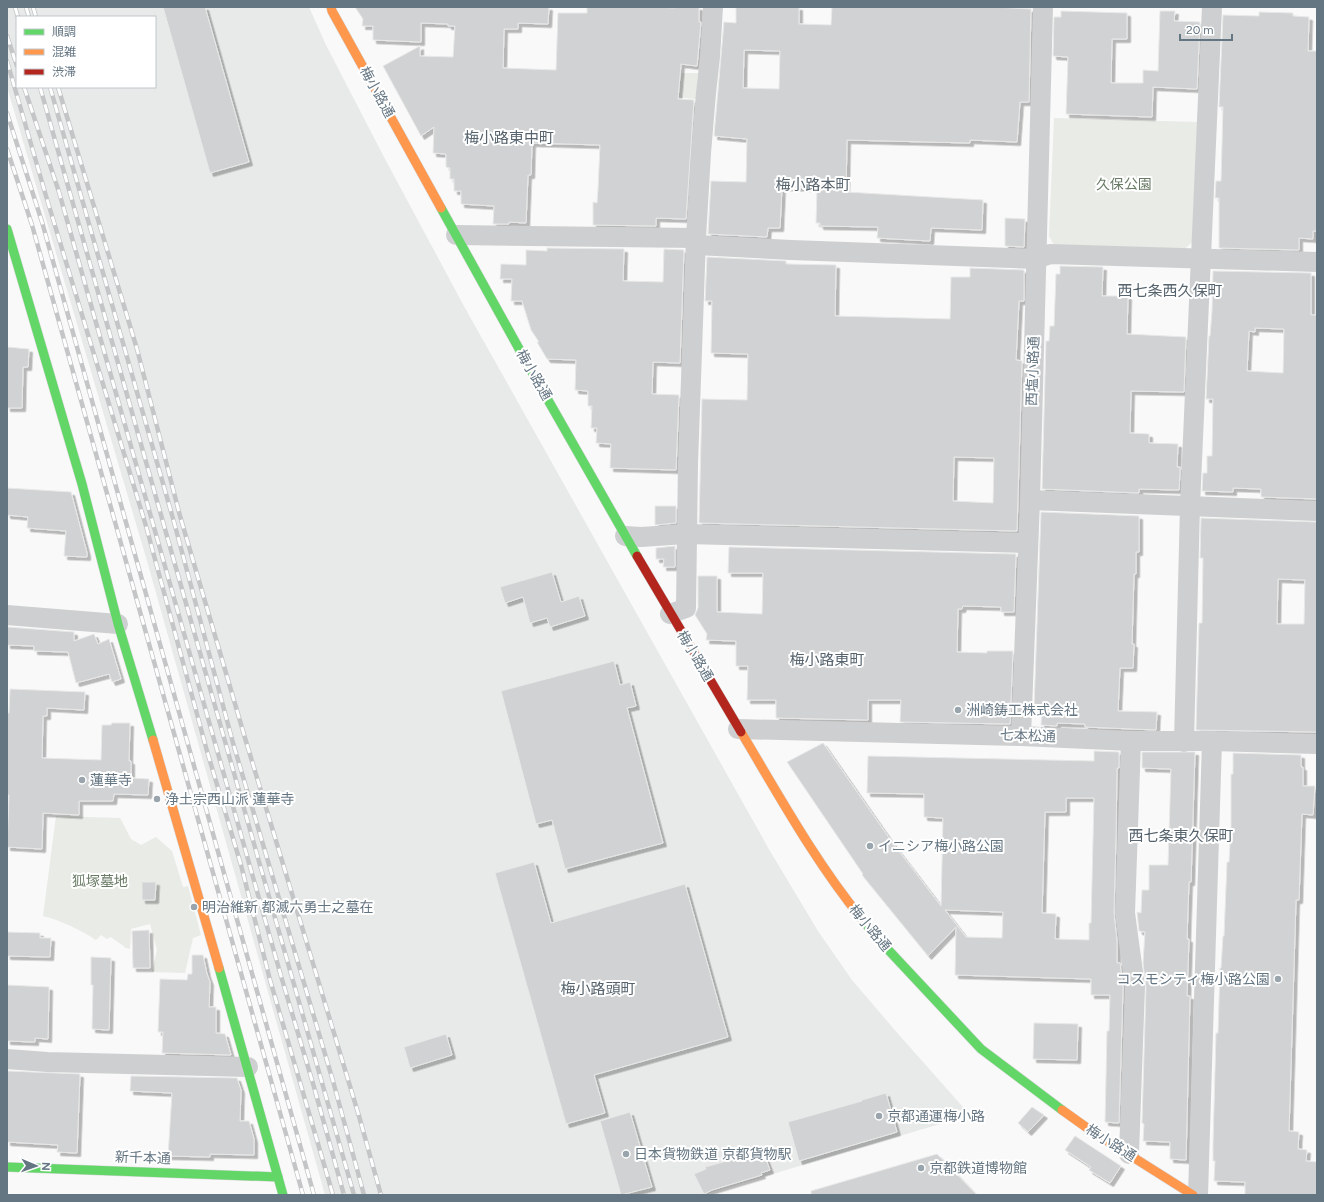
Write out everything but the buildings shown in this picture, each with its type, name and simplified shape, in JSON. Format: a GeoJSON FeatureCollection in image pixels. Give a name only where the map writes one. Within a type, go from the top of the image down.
{"type":"FeatureCollection","features":[{"type":"Feature","properties":{"kind":"street"},"geometry":{"type":"LineString","coordinates":[[670,614],[686,608],[686,534],[696,241],[701,153],[714,7]]}},
{"type":"Feature","properties":{"kind":"street","name":"西塩小路通"},"geometry":{"type":"LineString","coordinates":[[1021,736],[1030,500],[1042,7]]}},
{"type":"Feature","properties":{"kind":"street"},"geometry":{"type":"LineString","coordinates":[[1184,742],[1190,506],[1212,7]]}},
{"type":"Feature","properties":{"kind":"street","name":"梅小路通"},"geometry":{"type":"LineString","coordinates":[[331,8],[528,365],[670,614],[816,856],[848,902],[880,941],[981,1049],[1084,1126],[1193,1195]]}},
{"type":"Feature","properties":{"kind":"street"},"geometry":{"type":"LineString","coordinates":[[7,229],[82,484],[118,624],[248,1067],[283,1195]]}},
{"type":"Feature","properties":{"kind":"street"},"geometry":{"type":"LineString","coordinates":[[456,235],[696,241],[791,250],[1036,259],[1050,254],[1201,257],[1317,262]]}},
{"type":"Feature","properties":{"kind":"street"},"geometry":{"type":"LineString","coordinates":[[1030,500],[1317,511]]}},
{"type":"Feature","properties":{"kind":"street"},"geometry":{"type":"LineString","coordinates":[[625,536],[641,537],[686,534],[1028,543]]}},
{"type":"Feature","properties":{"kind":"street"},"geometry":{"type":"LineString","coordinates":[[7,615],[118,624]]}},
{"type":"Feature","properties":{"kind":"street","name":"七本松通"},"geometry":{"type":"LineString","coordinates":[[738,729],[1021,736],[1132,741],[1212,741],[1317,744]]}},
{"type":"Feature","properties":{"kind":"street"},"geometry":{"type":"LineString","coordinates":[[1129,1154],[1135,987],[1126,913],[1132,741]]}},
{"type":"Feature","properties":{"kind":"street"},"geometry":{"type":"LineString","coordinates":[[1198,1195],[1212,741]]}},
{"type":"Feature","properties":{"kind":"street"},"geometry":{"type":"LineString","coordinates":[[7,1059],[47,1062],[248,1067]]}},
{"type":"Feature","properties":{"kind":"street","name":"新千本通"},"geometry":{"type":"LineString","coordinates":[[7,1167],[278,1177]]}},
{"type":"Feature","properties":{"kind":"shaded area"},"geometry":{"type":"Polygon","coordinates":[[[7,7],[309,7],[326,45],[385,159],[465,308],[770,851],[818,931],[852,980],[970,1115],[703,1195],[325,1195],[147,561],[7,87],[7,7]]]}},
{"type":"Feature","properties":{"kind":"green space"},"geometry":{"type":"Polygon","coordinates":[[[682,73],[698,73],[696,99],[644,94],[645,76],[680,78],[682,73]]]}},
{"type":"Feature","properties":{"kind":"green space","name":"久保公園"},"geometry":{"type":"Polygon","coordinates":[[[1054,118],[1199,122],[1192,242],[1185,249],[1054,245],[1049,236],[1054,118]]]}},
{"type":"Feature","properties":{"kind":"green space","name":"狐塚墓地"},"geometry":{"type":"Polygon","coordinates":[[[56,816],[120,818],[131,839],[141,845],[156,837],[172,851],[183,887],[188,886],[201,935],[193,938],[185,973],[152,972],[157,950],[150,924],[131,929],[130,949],[126,948],[111,937],[107,939],[101,935],[96,940],[57,920],[43,916],[56,816]]]}},
{"type":"Feature","properties":{"kind":"railway"},"geometry":{"type":"LineString","coordinates":[[15,7],[18,16]]}},
{"type":"Feature","properties":{"kind":"railway"},"geometry":{"type":"LineString","coordinates":[[26,7],[29,16]]}},
{"type":"Feature","properties":{"kind":"railway"},"geometry":{"type":"LineString","coordinates":[[33,7],[36,16]]}},
{"type":"Feature","properties":{"kind":"railway"},"geometry":{"type":"LineString","coordinates":[[7,36],[16,63]]}},
{"type":"Feature","properties":{"kind":"railway"},"geometry":{"type":"LineString","coordinates":[[7,61],[46,196],[146,526],[207,751],[241,865],[270,980],[333,1195]]}},
{"type":"Feature","properties":{"kind":"railway"},"geometry":{"type":"LineString","coordinates":[[24,88],[59,192],[344,1195]]}},
{"type":"Feature","properties":{"kind":"railway"},"geometry":{"type":"LineString","coordinates":[[40,88],[354,1195]]}},
{"type":"Feature","properties":{"kind":"railway"},"geometry":{"type":"LineString","coordinates":[[50,88],[174,522],[233,743],[333,1081],[364,1195]]}},
{"type":"Feature","properties":{"kind":"railway"},"geometry":{"type":"LineString","coordinates":[[58,88],[137,349],[180,516],[359,1116],[381,1195]]}},
{"type":"Feature","properties":{"kind":"railway"},"geometry":{"type":"LineString","coordinates":[[7,113],[42,222],[314,1195]]}},
{"type":"Feature","properties":{"kind":"railway"},"geometry":{"type":"LineString","coordinates":[[7,149],[32,225],[303,1195]]}},
{"type":"Feature","properties":{"kind":"traffic: fast"},"geometry":{"type":"LineString","coordinates":[[441,208],[528,365],[637,556]]}},
{"type":"Feature","properties":{"kind":"traffic: fast"},"geometry":{"type":"LineString","coordinates":[[7,229],[82,484],[118,624],[153,740]]}},
{"type":"Feature","properties":{"kind":"traffic: fast"},"geometry":{"type":"LineString","coordinates":[[862,919],[880,941],[981,1049],[1062,1110]]}},
{"type":"Feature","properties":{"kind":"traffic: fast"},"geometry":{"type":"LineString","coordinates":[[219,968],[283,1195]]}},
{"type":"Feature","properties":{"kind":"traffic: fast"},"geometry":{"type":"LineString","coordinates":[[7,1167],[278,1177]]}},
{"type":"Feature","properties":{"kind":"traffic: slow"},"geometry":{"type":"LineString","coordinates":[[331,7],[441,208]]}},
{"type":"Feature","properties":{"kind":"traffic: slow"},"geometry":{"type":"LineString","coordinates":[[741,732],[813,852],[862,919]]}},
{"type":"Feature","properties":{"kind":"traffic: slow"},"geometry":{"type":"LineString","coordinates":[[153,740],[219,968]]}},
{"type":"Feature","properties":{"kind":"traffic: slow"},"geometry":{"type":"LineString","coordinates":[[1062,1110],[1090,1130],[1193,1195]]}},
{"type":"Feature","properties":{"kind":"traffic: jam"},"geometry":{"type":"LineString","coordinates":[[637,556],[741,732]]}},
{"type":"Feature","properties":{"kind":"place","name":"洲崎鋳工株式会社"},"geometry":{"type":"Point","coordinates":[958,710]}},
{"type":"Feature","properties":{"kind":"place","name":"蓮華寺"},"geometry":{"type":"Point","coordinates":[82,780]}},
{"type":"Feature","properties":{"kind":"place","name":"浄土宗西山派 蓮華寺"},"geometry":{"type":"Point","coordinates":[157,799]}},
{"type":"Feature","properties":{"kind":"place","name":"イニシア梅小路公園"},"geometry":{"type":"Point","coordinates":[870,846]}},
{"type":"Feature","properties":{"kind":"place","name":"明治維新 都滅六勇士之墓在"},"geometry":{"type":"Point","coordinates":[194,907]}},
{"type":"Feature","properties":{"kind":"place","name":"コスモシティ梅小路公園"},"geometry":{"type":"Point","coordinates":[1278,979]}},
{"type":"Feature","properties":{"kind":"place","name":"京都通運梅小路"},"geometry":{"type":"Point","coordinates":[879,1116]}},
{"type":"Feature","properties":{"kind":"place","name":"日本貨物鉄道 京都貨物駅"},"geometry":{"type":"Point","coordinates":[626,1154]}},
{"type":"Feature","properties":{"kind":"place","name":"京都鉄道博物館"},"geometry":{"type":"Point","coordinates":[921,1168]}},
{"type":"Feature","properties":{"kind":"district","name":"梅小路東中町"},"geometry":{"type":"Point","coordinates":[509,138]}},
{"type":"Feature","properties":{"kind":"district","name":"梅小路本町"},"geometry":{"type":"Point","coordinates":[813,185]}},
{"type":"Feature","properties":{"kind":"district","name":"西七条西久保町"},"geometry":{"type":"Point","coordinates":[1170,291]}},
{"type":"Feature","properties":{"kind":"district","name":"梅小路東町"},"geometry":{"type":"Point","coordinates":[827,660]}},
{"type":"Feature","properties":{"kind":"district","name":"西七条東久保町"},"geometry":{"type":"Point","coordinates":[1181,836]}},
{"type":"Feature","properties":{"kind":"district","name":"梅小路頭町"},"geometry":{"type":"Point","coordinates":[598,989]}}]}
